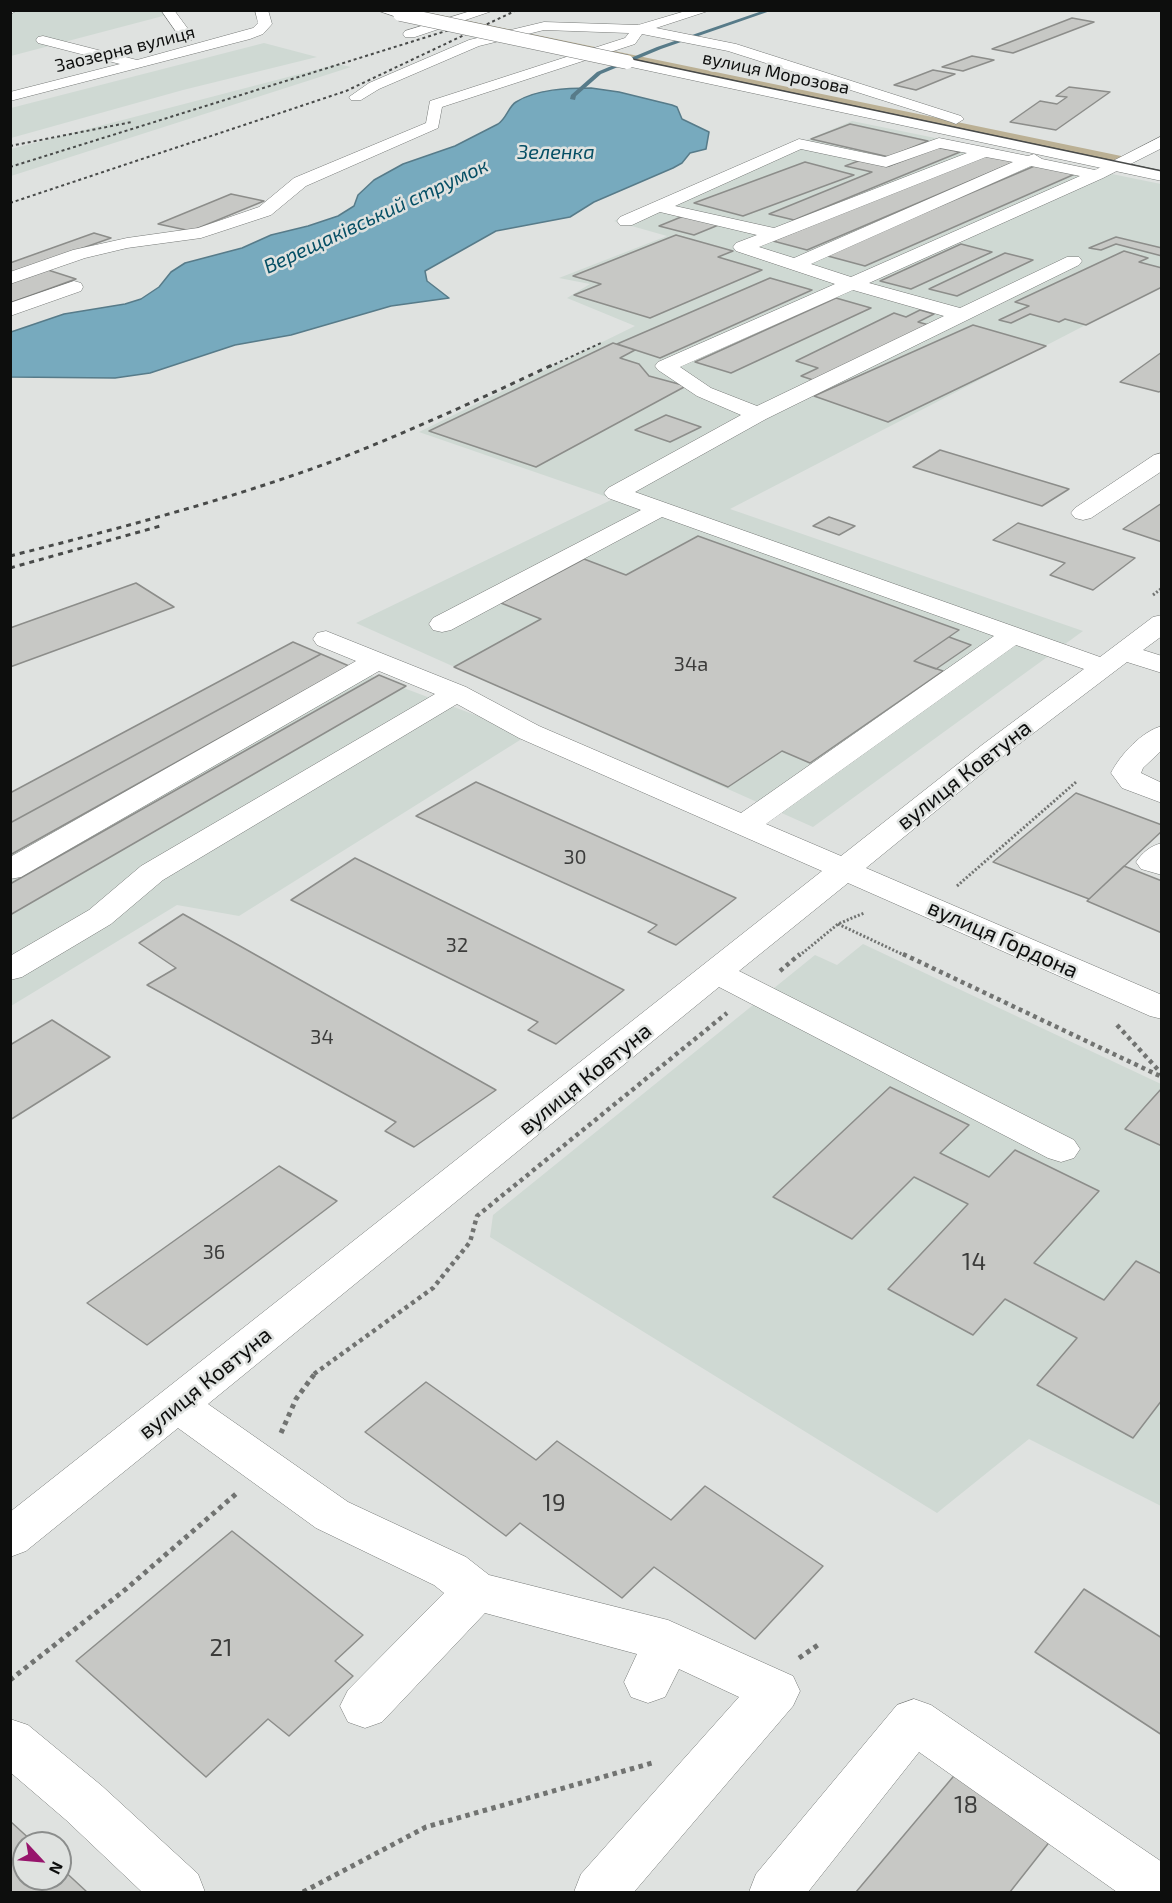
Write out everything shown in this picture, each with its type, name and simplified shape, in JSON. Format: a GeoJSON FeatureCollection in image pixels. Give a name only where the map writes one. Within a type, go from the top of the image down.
{"type":"FeatureCollection","features":[{"type":"Feature","properties":{"kind":"main road"},"geometry":{"type":"LineString","coordinates":[[167,10],[187,37]]}},
{"type":"Feature","properties":{"kind":"main road","name":"Заозерна вулиця"},"geometry":{"type":"LineString","coordinates":[[10,97],[253,34],[265,24],[261,10]]}},
{"type":"Feature","properties":{"kind":"main road","name":"вулиця Морозова"},"geometry":{"type":"LineString","coordinates":[[382,10],[627,62],[1038,156]]}},
{"type":"Feature","properties":{"kind":"main road","name":"вулиця Морозова"},"geometry":{"type":"LineString","coordinates":[[428,10],[1161,162]]}},
{"type":"Feature","properties":{"kind":"main road"},"geometry":{"type":"LineString","coordinates":[[410,34],[489,10]]}},
{"type":"Feature","properties":{"kind":"main road"},"geometry":{"type":"LineString","coordinates":[[10,279],[79,254],[127,243],[201,233],[265,211],[300,182],[433,125],[435,104],[630,41],[639,29],[705,10]]}},
{"type":"Feature","properties":{"kind":"main road"},"geometry":{"type":"LineString","coordinates":[[356,97],[374,86],[474,43],[544,26],[639,29],[731,47],[956,119]]}},
{"type":"Feature","properties":{"kind":"main road"},"geometry":{"type":"LineString","coordinates":[[43,40],[138,64]]}},
{"type":"Feature","properties":{"kind":"main road"},"geometry":{"type":"LineString","coordinates":[[758,414],[704,392],[665,366],[1106,171],[1161,141]]}},
{"type":"Feature","properties":{"kind":"main road"},"geometry":{"type":"LineString","coordinates":[[626,221],[799,144],[886,162],[939,143],[985,152],[1038,156],[1106,171],[1161,176]]}},
{"type":"Feature","properties":{"kind":"main road"},"geometry":{"type":"LineString","coordinates":[[962,315],[850,283],[742,247],[985,152]]}},
{"type":"Feature","properties":{"kind":"main road"},"geometry":{"type":"LineString","coordinates":[[794,265],[1038,156]]}},
{"type":"Feature","properties":{"kind":"main road"},"geometry":{"type":"LineString","coordinates":[[659,207],[776,234]]}},
{"type":"Feature","properties":{"kind":"main road"},"geometry":{"type":"LineString","coordinates":[[1073,261],[758,414],[616,493],[1013,635],[1114,659],[1161,665]]}},
{"type":"Feature","properties":{"kind":"main road"},"geometry":{"type":"LineString","coordinates":[[10,310],[74,287]]}},
{"type":"Feature","properties":{"kind":"main road"},"geometry":{"type":"LineString","coordinates":[[1083,513],[1161,460]]}},
{"type":"Feature","properties":{"kind":"main road"},"geometry":{"type":"LineString","coordinates":[[442,624],[660,509]]}},
{"type":"Feature","properties":{"kind":"main road","name":"вулиця Ковтуна"},"geometry":{"type":"LineString","coordinates":[[10,1538],[992,751],[1161,623]]}},
{"type":"Feature","properties":{"kind":"main road"},"geometry":{"type":"LineString","coordinates":[[743,826],[1013,635]]}},
{"type":"Feature","properties":{"kind":"main road","name":"вулиця Гордона"},"geometry":{"type":"LineString","coordinates":[[326,639],[456,693],[529,732],[1161,1008]]}},
{"type":"Feature","properties":{"kind":"main road"},"geometry":{"type":"LineString","coordinates":[[10,870],[378,660]]}},
{"type":"Feature","properties":{"kind":"main road"},"geometry":{"type":"LineString","coordinates":[[10,970],[100,916],[152,873],[456,693]]}},
{"type":"Feature","properties":{"kind":"main road"},"geometry":{"type":"LineString","coordinates":[[1161,734],[1130,764],[1126,773],[1131,782],[1161,794]]}},
{"type":"Feature","properties":{"kind":"main road"},"geometry":{"type":"LineString","coordinates":[[1161,852],[1152,862],[1161,866]]}},
{"type":"Feature","properties":{"kind":"main road"},"geometry":{"type":"LineString","coordinates":[[717,973],[1061,1149]]}},
{"type":"Feature","properties":{"kind":"main road"},"geometry":{"type":"LineString","coordinates":[[178,1405],[332,1515],[450,1571],[476,1591],[658,1661],[762,1685],[776,1691],[600,1893]]}},
{"type":"Feature","properties":{"kind":"main road"},"geometry":{"type":"LineString","coordinates":[[365,1706],[476,1591]]}},
{"type":"Feature","properties":{"kind":"main road"},"geometry":{"type":"LineString","coordinates":[[775,1893],[914,1721],[1161,1893]]}},
{"type":"Feature","properties":{"kind":"main road"},"geometry":{"type":"LineString","coordinates":[[10,1741],[84,1803],[179,1893]]}},
{"type":"Feature","properties":{"kind":"path"},"geometry":{"type":"LineString","coordinates":[[10,1680],[170,1553],[266,1467],[296,1399],[315,1373],[433,1288],[470,1242],[477,1216],[837,924],[908,897],[952,890],[1076,782]]}},
{"type":"Feature","properties":{"kind":"path"},"geometry":{"type":"LineString","coordinates":[[837,924],[1161,1077]]}},
{"type":"Feature","properties":{"kind":"path"},"geometry":{"type":"LineString","coordinates":[[762,1685],[818,1645]]}},
{"type":"Feature","properties":{"kind":"path"},"geometry":{"type":"LineString","coordinates":[[303,1893],[426,1827],[659,1761]]}},
{"type":"Feature","properties":{"kind":"shaded area"},"geometry":{"type":"Polygon","coordinates":[[[11,11],[182,11],[11,56],[11,11]]]}},
{"type":"Feature","properties":{"kind":"shaded area"},"geometry":{"type":"Polygon","coordinates":[[[394,11],[421,11],[1126,157],[1112,162],[394,11]]]}},
{"type":"Feature","properties":{"kind":"shaded area"},"geometry":{"type":"Polygon","coordinates":[[[264,43],[317,57],[183,90],[11,138],[11,108],[264,43]]]}},
{"type":"Feature","properties":{"kind":"shaded area"},"geometry":{"type":"Polygon","coordinates":[[[338,64],[351,67],[11,176],[11,149],[338,64]]]}},
{"type":"Feature","properties":{"kind":"shaded area"},"geometry":{"type":"Polygon","coordinates":[[[852,121],[1161,184],[1161,286],[730,509],[1083,631],[813,827],[356,623],[613,499],[419,432],[635,326],[567,298],[590,284],[559,278],[667,236],[614,221],[852,121]]]}},
{"type":"Feature","properties":{"kind":"shaded area"},"geometry":{"type":"Polygon","coordinates":[[[306,651],[528,735],[239,916],[177,905],[11,1006],[11,809],[306,651]]]}},
{"type":"Feature","properties":{"kind":"shaded area"},"geometry":{"type":"Polygon","coordinates":[[[863,944],[1161,1084],[1161,1506],[1029,1439],[937,1513],[490,1237],[493,1215],[815,955],[837,965],[863,944]]]}},
{"type":"Feature","properties":{"kind":"water","name":"Зеленка"},"geometry":{"type":"Polygon","coordinates":[[[591,88],[619,92],[677,107],[682,119],[709,132],[706,149],[690,153],[682,163],[673,168],[594,202],[570,217],[496,231],[425,271],[427,281],[449,298],[391,306],[291,335],[235,345],[150,373],[115,378],[11,377],[11,332],[64,314],[125,304],[141,299],[159,287],[171,272],[185,263],[242,248],[271,235],[338,216],[354,206],[358,195],[374,180],[403,164],[455,146],[498,124],[513,104],[524,98],[552,90],[591,88]]]}},
{"type":"Feature","properties":{"kind":"building"},"geometry":{"type":"Polygon","coordinates":[[[1072,18],[1094,22],[1013,53],[992,49],[1072,18]]]}},
{"type":"Feature","properties":{"kind":"building"},"geometry":{"type":"Polygon","coordinates":[[[972,56],[994,60],[963,71],[942,67],[972,56]]]}},
{"type":"Feature","properties":{"kind":"building"},"geometry":{"type":"Polygon","coordinates":[[[933,70],[955,74],[916,90],[894,85],[933,70]]]}},
{"type":"Feature","properties":{"kind":"building"},"geometry":{"type":"Polygon","coordinates":[[[1069,87],[1110,92],[1056,130],[1010,122],[1040,101],[1057,104],[1067,97],[1056,96],[1069,87]]]}},
{"type":"Feature","properties":{"kind":"building"},"geometry":{"type":"Polygon","coordinates":[[[850,124],[928,141],[889,157],[811,139],[850,124]]]}},
{"type":"Feature","properties":{"kind":"building"},"geometry":{"type":"Polygon","coordinates":[[[936,147],[960,152],[794,220],[769,214],[872,172],[845,166],[861,160],[889,166],[936,147]]]}},
{"type":"Feature","properties":{"kind":"building"},"geometry":{"type":"Polygon","coordinates":[[[984,154],[1017,161],[807,250],[773,241],[984,154]]]}},
{"type":"Feature","properties":{"kind":"building"},"geometry":{"type":"Polygon","coordinates":[[[805,162],[854,175],[743,216],[694,203],[805,162]]]}},
{"type":"Feature","properties":{"kind":"building"},"geometry":{"type":"Polygon","coordinates":[[[1037,165],[1075,174],[865,266],[824,255],[1037,165]]]}},
{"type":"Feature","properties":{"kind":"building"},"geometry":{"type":"Polygon","coordinates":[[[231,194],[264,201],[191,231],[158,224],[231,194]]]}},
{"type":"Feature","properties":{"kind":"building"},"geometry":{"type":"Polygon","coordinates":[[[686,215],[721,224],[694,235],[659,226],[686,215]]]}},
{"type":"Feature","properties":{"kind":"building"},"geometry":{"type":"Polygon","coordinates":[[[94,233],[111,238],[10,274],[10,263],[94,233]]]}},
{"type":"Feature","properties":{"kind":"building"},"geometry":{"type":"Polygon","coordinates":[[[676,235],[733,251],[718,257],[762,270],[650,318],[574,295],[601,284],[573,276],[676,235]]]}},
{"type":"Feature","properties":{"kind":"building"},"geometry":{"type":"Polygon","coordinates":[[[1116,237],[1162,248],[1162,256],[1116,244],[1101,250],[1089,248],[1116,237]]]}},
{"type":"Feature","properties":{"kind":"building"},"geometry":{"type":"Polygon","coordinates":[[[961,244],[992,252],[911,289],[880,281],[961,244]]]}},
{"type":"Feature","properties":{"kind":"building"},"geometry":{"type":"Polygon","coordinates":[[[1124,251],[1148,258],[1139,262],[1162,268],[1162,287],[1086,325],[1065,319],[1059,322],[1030,314],[1011,323],[999,320],[1029,306],[1015,302],[1124,251]]]}},
{"type":"Feature","properties":{"kind":"building"},"geometry":{"type":"Polygon","coordinates":[[[1005,253],[1033,260],[957,296],[929,289],[1005,253]]]}},
{"type":"Feature","properties":{"kind":"building"},"geometry":{"type":"Polygon","coordinates":[[[48,270],[76,279],[10,303],[10,283],[48,270]]]}},
{"type":"Feature","properties":{"kind":"building"},"geometry":{"type":"Polygon","coordinates":[[[770,278],[812,290],[660,358],[617,344],[770,278]]]}},
{"type":"Feature","properties":{"kind":"building"},"geometry":{"type":"Polygon","coordinates":[[[836,298],[871,308],[731,373],[695,362],[836,298]]]}},
{"type":"Feature","properties":{"kind":"building"},"geometry":{"type":"Polygon","coordinates":[[[920,310],[934,314],[918,322],[929,325],[816,381],[801,376],[818,368],[796,361],[894,313],[906,317],[920,310]]]}},
{"type":"Feature","properties":{"kind":"building"},"geometry":{"type":"Polygon","coordinates":[[[973,325],[1046,346],[888,422],[814,396],[973,325]]]}},
{"type":"Feature","properties":{"kind":"building"},"geometry":{"type":"Polygon","coordinates":[[[613,343],[635,350],[620,358],[639,364],[649,376],[686,386],[536,467],[429,431],[613,343]]]}},
{"type":"Feature","properties":{"kind":"building"},"geometry":{"type":"Polygon","coordinates":[[[1162,352],[1162,390],[1159,392],[1120,382],[1162,352]]]}},
{"type":"Feature","properties":{"kind":"building"},"geometry":{"type":"Polygon","coordinates":[[[666,415],[701,427],[670,442],[635,430],[666,415]]]}},
{"type":"Feature","properties":{"kind":"building"},"geometry":{"type":"Polygon","coordinates":[[[940,450],[1069,489],[1042,506],[913,467],[940,450]]]}},
{"type":"Feature","properties":{"kind":"building"},"geometry":{"type":"Polygon","coordinates":[[[1162,503],[1162,542],[1123,529],[1162,503]]]}},
{"type":"Feature","properties":{"kind":"building"},"geometry":{"type":"Polygon","coordinates":[[[829,517],[855,526],[839,535],[813,526],[829,517]]]}},
{"type":"Feature","properties":{"kind":"building"},"geometry":{"type":"Polygon","coordinates":[[[1018,523],[1135,558],[1093,590],[1050,575],[1065,563],[993,540],[1018,523]]]}},
{"type":"Feature","properties":{"kind":"building"},"geometry":{"type":"Polygon","coordinates":[[[698,536],[959,630],[914,661],[943,671],[810,763],[782,751],[728,787],[454,667],[541,619],[501,603],[584,559],[626,575],[698,536]]]}},
{"type":"Feature","properties":{"kind":"building"},"geometry":{"type":"Polygon","coordinates":[[[136,583],[174,607],[10,667],[10,628],[136,583]]]}},
{"type":"Feature","properties":{"kind":"building"},"geometry":{"type":"Polygon","coordinates":[[[949,637],[971,645],[936,669],[914,661],[949,637]]]}},
{"type":"Feature","properties":{"kind":"building"},"geometry":{"type":"Polygon","coordinates":[[[293,642],[321,654],[10,823],[10,793],[293,642]]]}},
{"type":"Feature","properties":{"kind":"building"},"geometry":{"type":"Polygon","coordinates":[[[321,654],[349,666],[10,855],[10,823],[321,654]]]}},
{"type":"Feature","properties":{"kind":"building"},"geometry":{"type":"Polygon","coordinates":[[[379,675],[406,686],[10,915],[10,884],[379,675]]]}},
{"type":"Feature","properties":{"kind":"building"},"geometry":{"type":"Polygon","coordinates":[[[476,782],[736,898],[676,945],[648,932],[657,925],[416,816],[476,782]]]}},
{"type":"Feature","properties":{"kind":"building"},"geometry":{"type":"Polygon","coordinates":[[[1076,793],[1162,825],[1162,831],[1089,899],[993,862],[1076,793]]]}},
{"type":"Feature","properties":{"kind":"building"},"geometry":{"type":"Polygon","coordinates":[[[355,858],[624,990],[556,1044],[528,1030],[538,1022],[291,900],[355,858]]]}},
{"type":"Feature","properties":{"kind":"building"},"geometry":{"type":"Polygon","coordinates":[[[1124,866],[1162,881],[1162,933],[1087,901],[1124,866]]]}},
{"type":"Feature","properties":{"kind":"building"},"geometry":{"type":"Polygon","coordinates":[[[183,914],[496,1090],[414,1147],[385,1131],[396,1122],[147,985],[176,968],[139,943],[183,914]]]}},
{"type":"Feature","properties":{"kind":"building"},"geometry":{"type":"Polygon","coordinates":[[[52,1020],[110,1057],[10,1120],[10,1045],[52,1020]]]}},
{"type":"Feature","properties":{"kind":"building"},"geometry":{"type":"Polygon","coordinates":[[[890,1087],[969,1125],[940,1153],[989,1177],[1015,1150],[1099,1191],[1034,1263],[1104,1300],[1136,1261],[1162,1274],[1162,1400],[1133,1438],[1037,1385],[1077,1338],[1005,1299],[973,1335],[888,1289],[968,1204],[914,1177],[852,1239],[773,1197],[890,1087]]]}},
{"type":"Feature","properties":{"kind":"building"},"geometry":{"type":"Polygon","coordinates":[[[1162,1088],[1162,1146],[1125,1129],[1162,1088]]]}},
{"type":"Feature","properties":{"kind":"building"},"geometry":{"type":"Polygon","coordinates":[[[279,1166],[337,1201],[147,1345],[87,1303],[279,1166]]]}},
{"type":"Feature","properties":{"kind":"building"},"geometry":{"type":"Polygon","coordinates":[[[426,1382],[536,1460],[557,1441],[671,1520],[705,1486],[823,1566],[755,1639],[654,1567],[622,1598],[520,1523],[506,1536],[365,1432],[426,1382]]]}},
{"type":"Feature","properties":{"kind":"building"},"geometry":{"type":"Polygon","coordinates":[[[232,1531],[363,1635],[335,1661],[353,1676],[289,1736],[268,1719],[206,1777],[76,1661],[232,1531]]]}},
{"type":"Feature","properties":{"kind":"building"},"geometry":{"type":"Polygon","coordinates":[[[1084,1589],[1162,1638],[1162,1735],[1035,1652],[1084,1589]]]}},
{"type":"Feature","properties":{"kind":"building"},"geometry":{"type":"Polygon","coordinates":[[[958,1771],[1051,1840],[1010,1892],[856,1892],[958,1771]]]}},
{"type":"Feature","properties":{"kind":"building"},"geometry":{"type":"Polygon","coordinates":[[[10,1821],[21,1831],[12,1831],[12,1891],[72,1891],[72,1878],[87,1892],[10,1892],[10,1821]]]}},
{"type":"Feature","properties":{"kind":"waterway","name":"Верещаківський струмок"},"geometry":{"type":"LineString","coordinates":[[573,99],[573,96],[599,73],[659,48],[771,10]]}},
{"type":"Feature","properties":{"kind":"tram line"},"geometry":{"type":"LineString","coordinates":[[401,10],[1162,171]]}},
{"type":"Feature","properties":{"kind":"railway"},"geometry":{"type":"LineString","coordinates":[[10,203],[346,91],[517,10]]}},
{"type":"Feature","properties":{"kind":"railway"},"geometry":{"type":"LineString","coordinates":[[10,167],[462,26]]}},
{"type":"Feature","properties":{"kind":"railway"},"geometry":{"type":"LineString","coordinates":[[10,146],[132,122]]}},
{"type":"Feature","properties":{"kind":"railway"},"geometry":{"type":"LineString","coordinates":[[549,367],[603,342]]}},
{"type":"Feature","properties":{"kind":"railway"},"geometry":{"type":"LineString","coordinates":[[10,556],[170,514],[289,477],[413,428],[552,365]]}},
{"type":"Feature","properties":{"kind":"railway"},"geometry":{"type":"LineString","coordinates":[[10,568],[164,525]]}}]}
